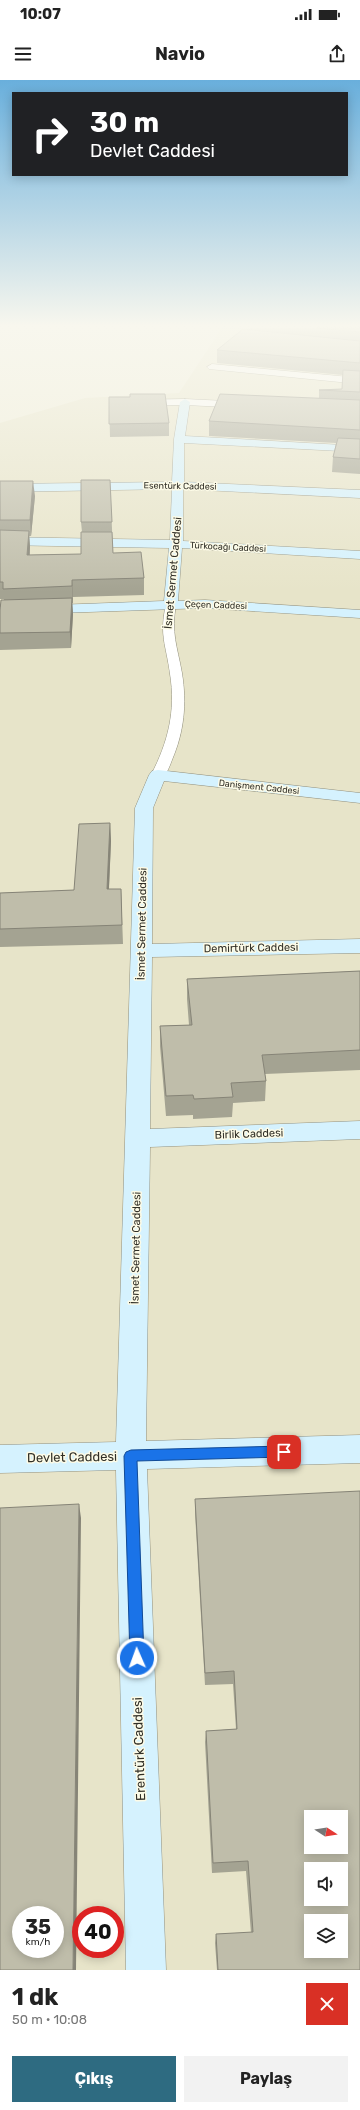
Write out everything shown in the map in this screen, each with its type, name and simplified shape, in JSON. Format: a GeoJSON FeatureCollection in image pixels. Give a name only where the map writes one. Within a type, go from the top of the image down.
{"type":"FeatureCollection","features":[{"type":"Feature","properties":{"kind":"street","name":"İsmet Sermet Caddesi"},"geometry":{"type":"LineString","coordinates":[[171,604],[179,485],[179,440],[183,416]]}},
{"type":"Feature","properties":{"kind":"street"},"geometry":{"type":"LineString","coordinates":[[179,440],[360,449]]}},
{"type":"Feature","properties":{"kind":"street","name":"Esentürk Caddesi"},"geometry":{"type":"LineString","coordinates":[[0,488],[179,485],[360,494]]}},
{"type":"Feature","properties":{"kind":"street","name":"Türkocağı Caddesi"},"geometry":{"type":"LineString","coordinates":[[0,541],[176,544],[360,555]]}},
{"type":"Feature","properties":{"kind":"street","name":"Çeçen Caddesi"},"geometry":{"type":"LineString","coordinates":[[0,611],[171,604],[247,606],[360,614]]}},
{"type":"Feature","properties":{"kind":"street","name":"İsmet Sermet Caddesi"},"geometry":{"type":"LineString","coordinates":[[131,1456],[144,808],[158,776]]}},
{"type":"Feature","properties":{"kind":"street","name":"Danişment Caddesi"},"geometry":{"type":"LineString","coordinates":[[158,776],[360,798]]}},
{"type":"Feature","properties":{"kind":"street","name":"Demirtürk Caddesi"},"geometry":{"type":"LineString","coordinates":[[142,951],[360,946]]}},
{"type":"Feature","properties":{"kind":"street","name":"Birlik Caddesi"},"geometry":{"type":"LineString","coordinates":[[138,1138],[360,1130]]}},
{"type":"Feature","properties":{"kind":"street","name":"Devlet Caddesi"},"geometry":{"type":"LineString","coordinates":[[0,1459],[360,1449]]}},
{"type":"Feature","properties":{"kind":"street","name":"Erentürk Caddesi"},"geometry":{"type":"LineString","coordinates":[[131,1456],[146,1970]]}},
{"type":"Feature","properties":{"kind":"lane","name":"İsmet Sermet Caddesi"},"geometry":{"type":"LineString","coordinates":[[158,776],[171,748],[179,718],[176,673],[167,637],[171,604]]}},
{"type":"Feature","properties":{"kind":"shaded area"},"geometry":{"type":"Polygon","coordinates":[[[23,416],[360,416],[360,1970],[0,1970],[0,423],[23,416]]]}},
{"type":"Feature","properties":{"kind":"building"},"geometry":{"type":"Polygon","coordinates":[[[109,416],[168,416],[169,423],[109,424],[109,416]]]}},
{"type":"Feature","properties":{"kind":"building"},"geometry":{"type":"Polygon","coordinates":[[[211,416],[360,416],[360,430],[209,421],[211,416]]]}},
{"type":"Feature","properties":{"kind":"building"},"geometry":{"type":"Polygon","coordinates":[[[338,438],[360,439],[360,459],[333,457],[338,438]]]}},
{"type":"Feature","properties":{"kind":"building"},"geometry":{"type":"Polygon","coordinates":[[[81,480],[110,480],[112,522],[81,522],[81,480]]]}},
{"type":"Feature","properties":{"kind":"building"},"geometry":{"type":"Polygon","coordinates":[[[0,481],[33,481],[30,520],[0,520],[0,481]]]}},
{"type":"Feature","properties":{"kind":"building"},"geometry":{"type":"Polygon","coordinates":[[[0,530],[29,531],[27,555],[81,554],[81,532],[112,532],[113,553],[141,552],[144,578],[72,580],[72,586],[3,589],[3,582],[0,582],[0,530]]]}},
{"type":"Feature","properties":{"kind":"building"},"geometry":{"type":"Polygon","coordinates":[[[72,598],[70,632],[0,633],[1,600],[72,598]]]}},
{"type":"Feature","properties":{"kind":"building"},"geometry":{"type":"Polygon","coordinates":[[[110,823],[107,889],[121,889],[122,925],[0,929],[0,893],[74,890],[79,824],[110,823]]]}},
{"type":"Feature","properties":{"kind":"building"},"geometry":{"type":"Polygon","coordinates":[[[360,971],[360,1050],[262,1055],[266,1081],[231,1083],[233,1097],[194,1099],[193,1095],[166,1096],[160,1026],[192,1025],[187,979],[360,971]]]}},
{"type":"Feature","properties":{"kind":"building"},"geometry":{"type":"Polygon","coordinates":[[[360,1491],[360,1970],[218,1970],[216,1934],[253,1932],[248,1861],[213,1863],[206,1731],[237,1729],[234,1671],[205,1673],[195,1499],[360,1491]]]}},
{"type":"Feature","properties":{"kind":"building"},"geometry":{"type":"Polygon","coordinates":[[[79,1504],[74,1906],[72,1906],[73,1970],[0,1970],[0,1508],[79,1504]]]}},
{"type":"Feature","properties":{"kind":"route"},"geometry":{"type":"LineString","coordinates":[[137,1658],[131,1456],[284,1452]]}}]}
